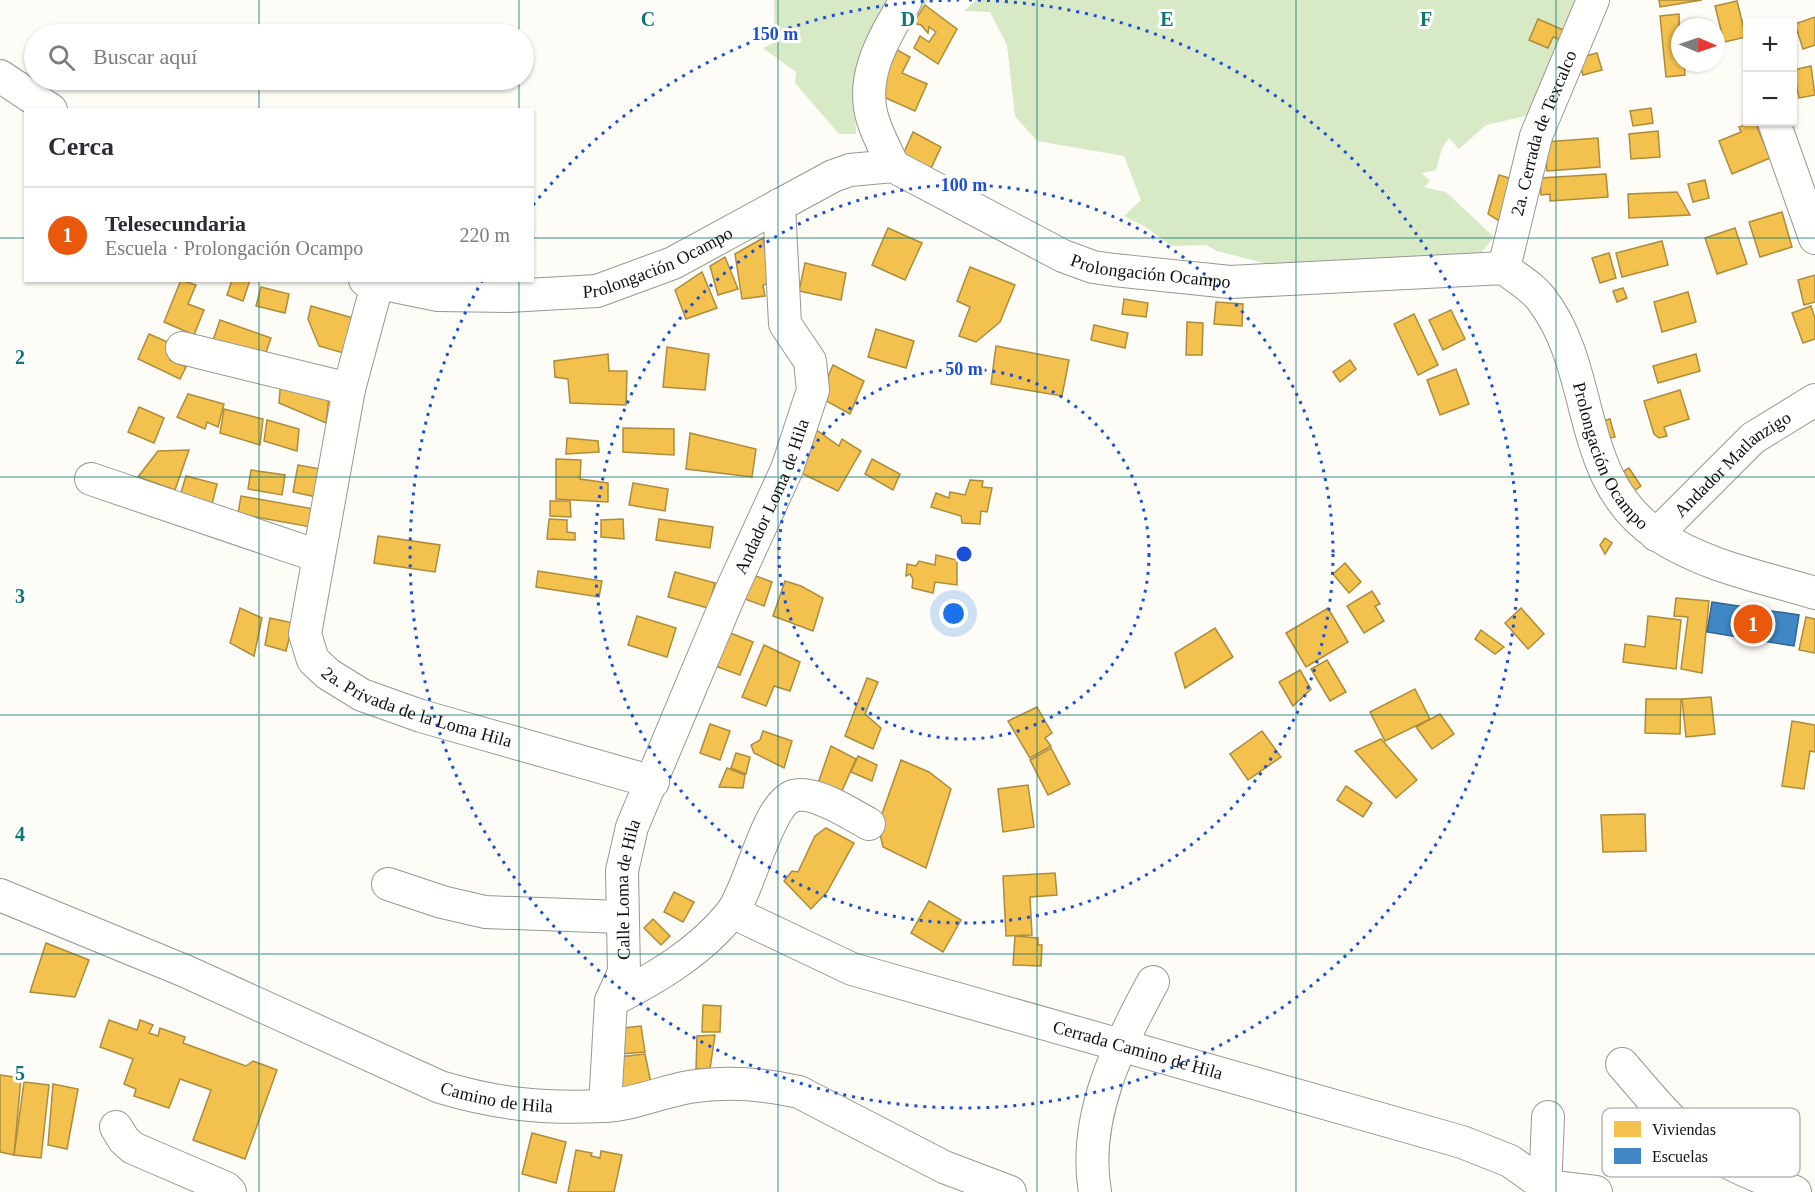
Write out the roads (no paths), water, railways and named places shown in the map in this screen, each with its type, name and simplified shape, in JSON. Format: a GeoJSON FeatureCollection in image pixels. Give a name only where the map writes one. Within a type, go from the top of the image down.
{"type":"FeatureCollection","features":[{"type":"Feature","properties":{"kind":"street"},"geometry":{"type":"LineString","coordinates":[[894,166],[873,123],[868,101],[869,76],[877,54],[906,0]]}},
{"type":"Feature","properties":{"kind":"street","name":"2a. Cerrada de Texcalco"},"geometry":{"type":"LineString","coordinates":[[1504,268],[1536,136],[1593,0]]}},
{"type":"Feature","properties":{"kind":"street"},"geometry":{"type":"LineString","coordinates":[[0,76],[48,108]]}},
{"type":"Feature","properties":{"kind":"street"},"geometry":{"type":"LineString","coordinates":[[1775,126],[1815,238]]}},
{"type":"Feature","properties":{"kind":"street","name":"Prolongación Ocampo"},"geometry":{"type":"LineString","coordinates":[[371,283],[438,295],[508,296],[597,291],[673,263],[850,170],[894,166],[1063,256],[1093,267],[1230,282],[1504,268],[1541,298],[1561,329],[1574,361],[1592,443],[1602,466],[1629,509],[1656,535],[1713,562],[1815,593]]}},
{"type":"Feature","properties":{"kind":"street","name":"Andador Loma de Hila"},"geometry":{"type":"LineString","coordinates":[[653,782],[732,589],[787,469],[810,405],[813,376],[810,361],[785,324],[779,206]]}},
{"type":"Feature","properties":{"kind":"street","name":"2a. Privada de la Loma Hila"},"geometry":{"type":"LineString","coordinates":[[371,283],[305,634],[313,660],[328,674],[362,695],[421,716],[653,782]]}},
{"type":"Feature","properties":{"kind":"street"},"geometry":{"type":"LineString","coordinates":[[182,348],[350,389]]}},
{"type":"Feature","properties":{"kind":"street","name":"Andador Matlanzigo"},"geometry":{"type":"LineString","coordinates":[[1656,535],[1753,438],[1815,400]]}},
{"type":"Feature","properties":{"kind":"street"},"geometry":{"type":"LineString","coordinates":[[91,479],[318,556]]}},
{"type":"Feature","properties":{"kind":"street","name":"Calle Loma de Hila"},"geometry":{"type":"LineString","coordinates":[[605,1106],[611,1001],[624,972],[621,917],[622,871],[632,827],[653,782]]}},
{"type":"Feature","properties":{"kind":"street"},"geometry":{"type":"LineString","coordinates":[[611,1001],[662,975],[732,912],[747,885],[771,819],[782,804],[793,796],[803,795],[826,801],[869,825]]}},
{"type":"Feature","properties":{"kind":"street"},"geometry":{"type":"LineString","coordinates":[[388,884],[442,902],[485,912],[621,917]]}},
{"type":"Feature","properties":{"kind":"street","name":"Camino de Hila"},"geometry":{"type":"LineString","coordinates":[[0,895],[185,971],[440,1087],[480,1099],[535,1108],[605,1106],[691,1087],[743,1085],[799,1092],[944,1167],[1010,1192]]}},
{"type":"Feature","properties":{"kind":"street","name":"Cerrada Camino de Hila"},"geometry":{"type":"LineString","coordinates":[[732,912],[852,969],[1119,1043],[1487,1150],[1510,1161],[1545,1189]]}},
{"type":"Feature","properties":{"kind":"street"},"geometry":{"type":"LineString","coordinates":[[1095,1192],[1092,1160],[1096,1120],[1119,1043],[1153,982]]}},
{"type":"Feature","properties":{"kind":"street"},"geometry":{"type":"LineString","coordinates":[[1622,1064],[1661,1108]]}},
{"type":"Feature","properties":{"kind":"street"},"geometry":{"type":"LineString","coordinates":[[1548,1116],[1545,1189],[1596,1192]]}},
{"type":"Feature","properties":{"kind":"street"},"geometry":{"type":"LineString","coordinates":[[116,1127],[124,1140],[133,1148],[226,1188],[230,1192]]}},
{"type":"Feature","properties":{"kind":"street"},"geometry":{"type":"LineString","coordinates":[[1761,1177],[1795,1192]]}},
{"type":"Feature","properties":{"kind":"place","name":"Telesecundaria"},"geometry":{"type":"Point","coordinates":[1753,624]}}]}
